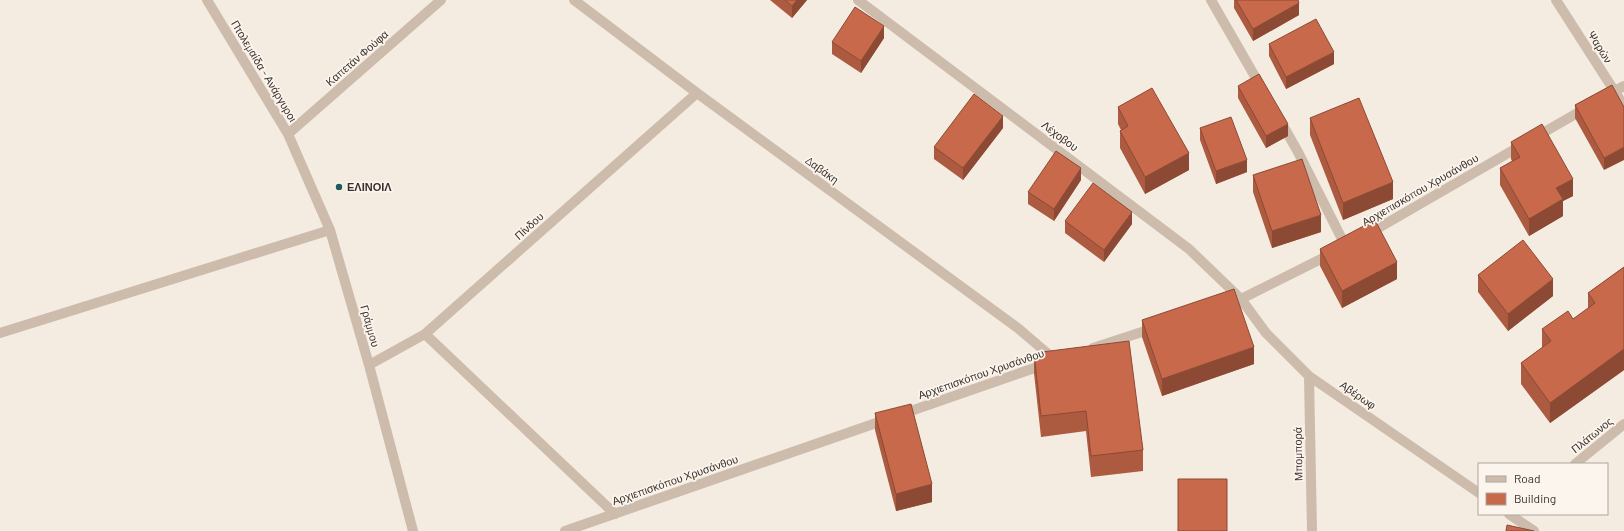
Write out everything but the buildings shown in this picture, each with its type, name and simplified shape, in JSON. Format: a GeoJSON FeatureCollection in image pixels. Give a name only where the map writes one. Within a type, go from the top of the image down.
{"type":"FeatureCollection","features":[{"type":"Feature","properties":{"kind":"street","name":"Πτολεμαίδα - Ανάργυροι"},"geometry":{"type":"LineString","coordinates":[[207,0],[288,134]]}},
{"type":"Feature","properties":{"kind":"street","name":"Καπετάν Φούφα"},"geometry":{"type":"LineString","coordinates":[[288,134],[441,0]]}},
{"type":"Feature","properties":{"kind":"street","name":"Δαβάκη"},"geometry":{"type":"LineString","coordinates":[[574,0],[697,93],[1059,359]]}},
{"type":"Feature","properties":{"kind":"street","name":"Λέχοβου"},"geometry":{"type":"LineString","coordinates":[[858,0],[1189,249],[1241,299]]}},
{"type":"Feature","properties":{"kind":"street"},"geometry":{"type":"LineString","coordinates":[[1211,0],[1267,97]]}},
{"type":"Feature","properties":{"kind":"street","name":"Ψαρών"},"geometry":{"type":"LineString","coordinates":[[1556,0],[1624,106]]}},
{"type":"Feature","properties":{"kind":"street","name":"Αρχιεπισκόπου Χρυσάνθου"},"geometry":{"type":"LineString","coordinates":[[1219,306],[1241,299],[1352,243],[1624,86]]}},
{"type":"Feature","properties":{"kind":"street","name":"Πίνδου"},"geometry":{"type":"LineString","coordinates":[[369,365],[425,334],[697,93]]}},
{"type":"Feature","properties":{"kind":"street"},"geometry":{"type":"LineString","coordinates":[[1275,111],[1352,243]]}},
{"type":"Feature","properties":{"kind":"street","name":"Γράμμου"},"geometry":{"type":"LineString","coordinates":[[288,134],[330,230],[369,365],[413,531]]}},
{"type":"Feature","properties":{"kind":"street"},"geometry":{"type":"LineString","coordinates":[[0,334],[330,230]]}},
{"type":"Feature","properties":{"kind":"street","name":"Αβέρωφ"},"geometry":{"type":"LineString","coordinates":[[1241,299],[1266,333],[1309,376],[1478,492]]}},
{"type":"Feature","properties":{"kind":"street"},"geometry":{"type":"LineString","coordinates":[[1085,350],[1167,323]]}},
{"type":"Feature","properties":{"kind":"street"},"geometry":{"type":"LineString","coordinates":[[425,334],[615,514]]}},
{"type":"Feature","properties":{"kind":"street","name":"Αρχιεπισκόπου Χρυσάνθου"},"geometry":{"type":"LineString","coordinates":[[565,531],[1059,359]]}},
{"type":"Feature","properties":{"kind":"street","name":"Μπομπορά"},"geometry":{"type":"LineString","coordinates":[[1309,376],[1312,531]]}},
{"type":"Feature","properties":{"kind":"street","name":"Πλάτωνος"},"geometry":{"type":"LineString","coordinates":[[1576,463],[1624,424]]}},
{"type":"Feature","properties":{"kind":"street"},"geometry":{"type":"LineString","coordinates":[[1512,515],[1523,518],[1534,531]]}},
{"type":"Feature","properties":{"kind":"place","name":"ΕΛΙΝΟΙΛ"},"geometry":{"type":"Point","coordinates":[339,187]}}]}
